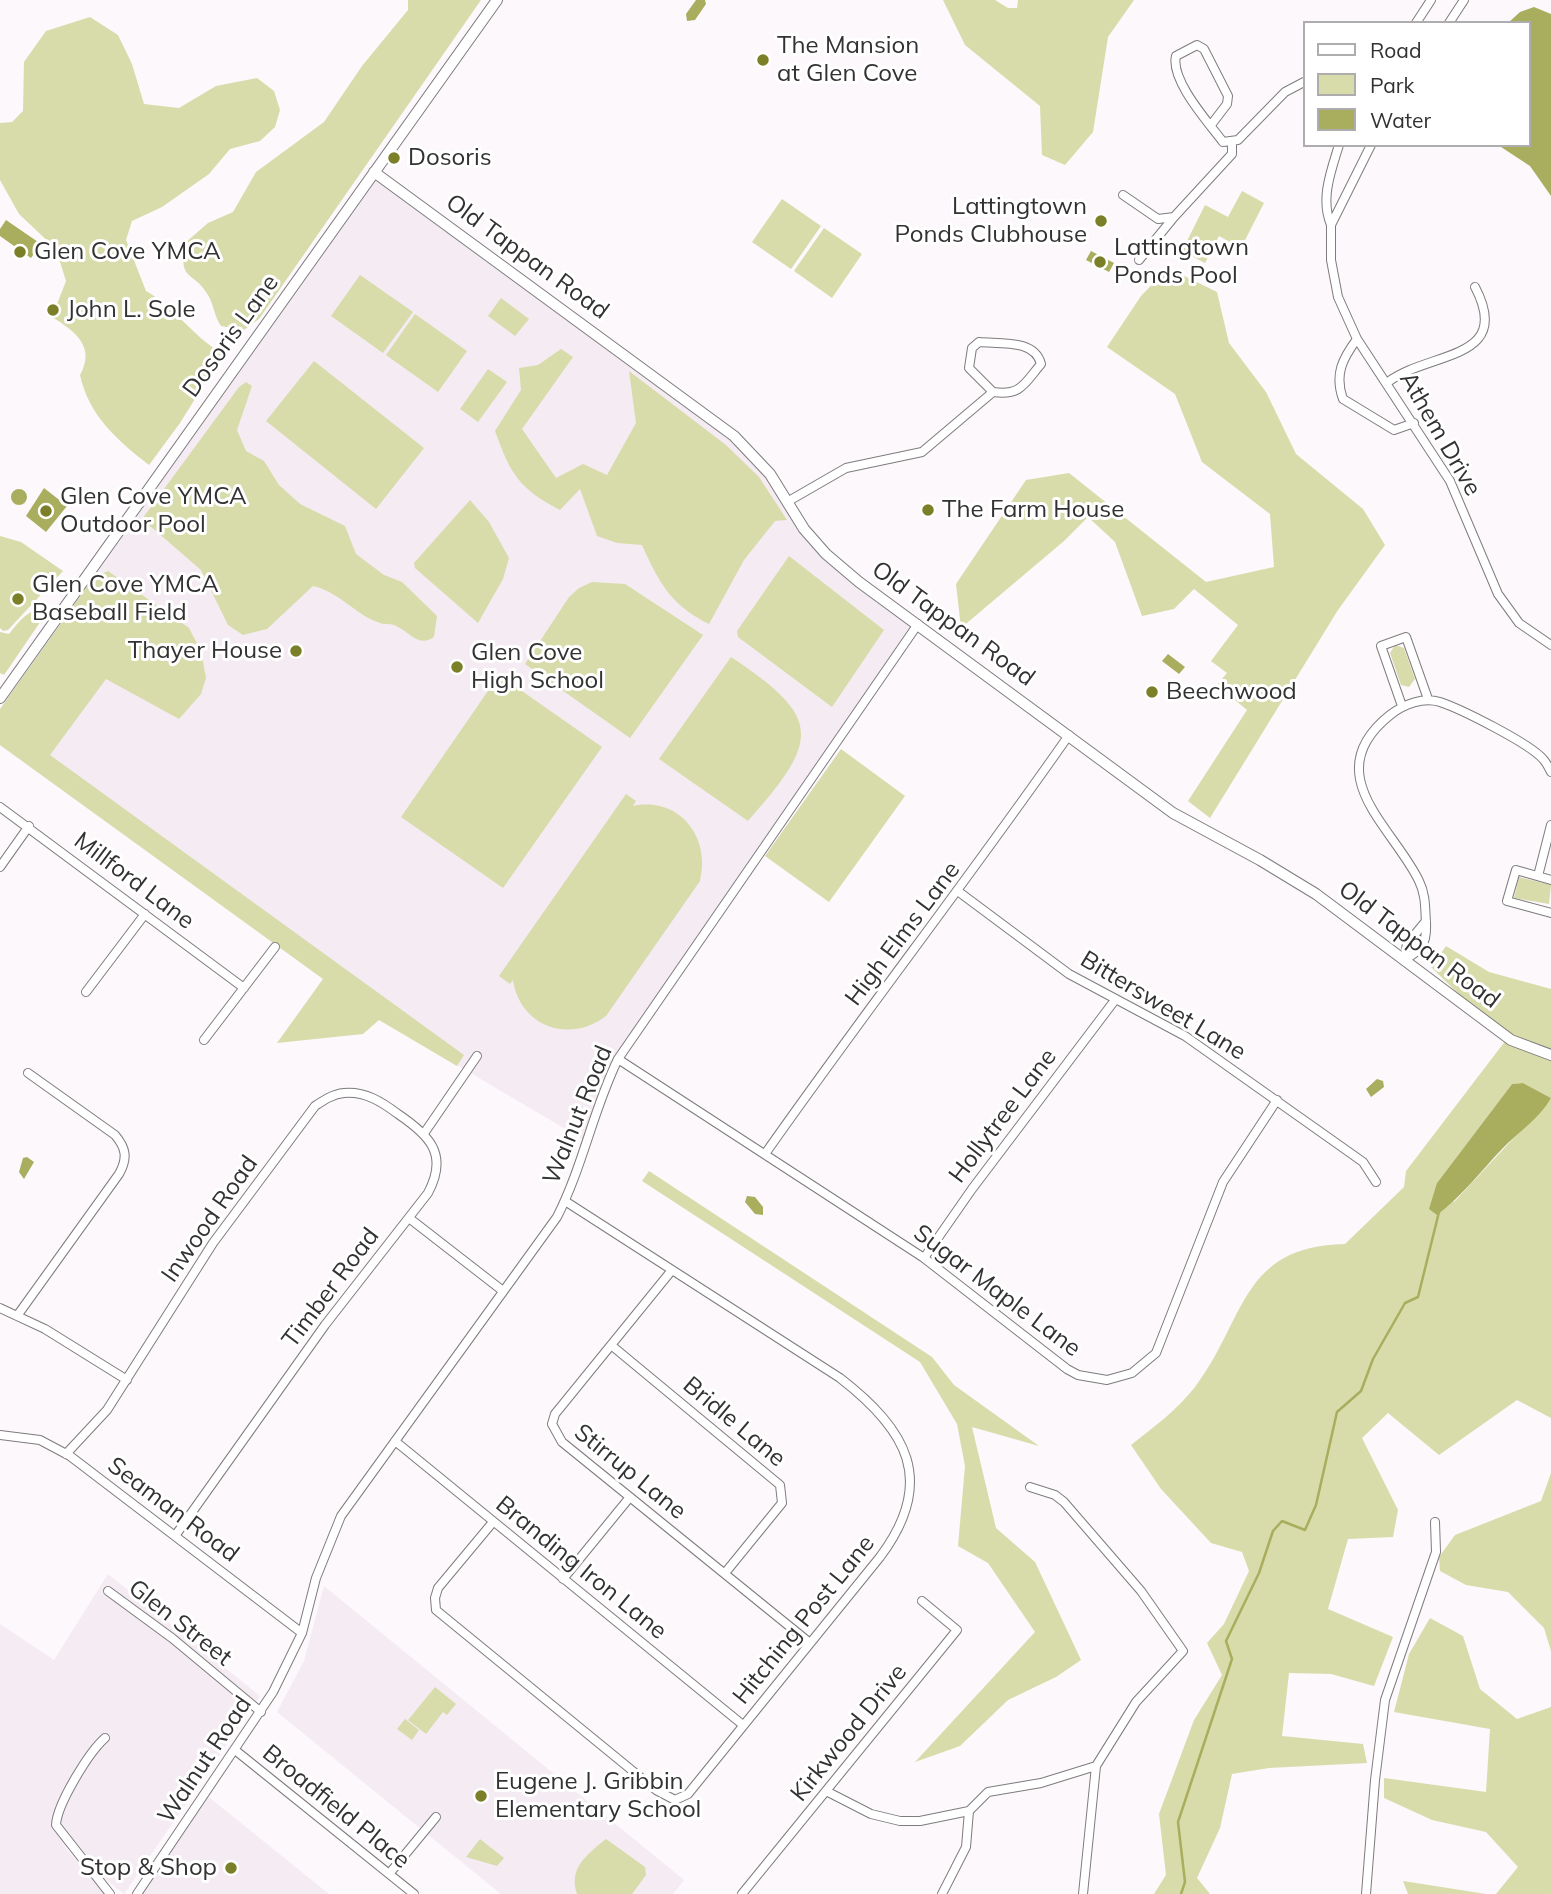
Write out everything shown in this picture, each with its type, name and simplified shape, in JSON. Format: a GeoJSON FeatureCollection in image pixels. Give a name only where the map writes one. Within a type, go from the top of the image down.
{"type":"FeatureCollection","features":[{"type":"Feature","properties":{"kind":"street","name":"Dosoris Lane"},"geometry":{"type":"LineString","coordinates":[[1,693],[497,0]]}},
{"type":"Feature","properties":{"kind":"street"},"geometry":{"type":"LineString","coordinates":[[1417,21],[1431,0]]}},
{"type":"Feature","properties":{"kind":"street"},"geometry":{"type":"LineString","coordinates":[[1450,21],[1464,0]]}},
{"type":"Feature","properties":{"kind":"street"},"geometry":{"type":"LineString","coordinates":[[1211,125],[1227,104],[1228,96],[1204,49],[1197,45],[1176,56],[1173,65],[1178,79],[1223,142],[1232,143]]}},
{"type":"Feature","properties":{"kind":"street"},"geometry":{"type":"LineString","coordinates":[[1139,260],[1174,216],[1231,154],[1232,143],[1285,92],[1302,83]]}},
{"type":"Feature","properties":{"kind":"street","name":"Athem Drive"},"geometry":{"type":"LineString","coordinates":[[1331,225],[1325,210],[1339,147]]}},
{"type":"Feature","properties":{"kind":"street","name":"Athem Drive"},"geometry":{"type":"LineString","coordinates":[[1370,147],[1331,225],[1334,281],[1345,314],[1357,339],[1388,382],[1450,481],[1497,594],[1519,623],[1551,645]]}},
{"type":"Feature","properties":{"kind":"street","name":"Old Tappan Road"},"geometry":{"type":"LineString","coordinates":[[374,172],[734,436],[762,464],[804,529],[826,554],[918,624],[1173,813],[1284,874],[1511,1040],[1551,1055]]}},
{"type":"Feature","properties":{"kind":"street"},"geometry":{"type":"LineString","coordinates":[[1123,195],[1158,219],[1174,216]]}},
{"type":"Feature","properties":{"kind":"street"},"geometry":{"type":"LineString","coordinates":[[1388,382],[1409,368],[1459,353],[1471,346],[1486,321],[1486,309],[1475,287]]}},
{"type":"Feature","properties":{"kind":"street"},"geometry":{"type":"LineString","coordinates":[[1357,339],[1342,359],[1340,390],[1343,399],[1394,430],[1414,423]]}},
{"type":"Feature","properties":{"kind":"street"},"geometry":{"type":"LineString","coordinates":[[979,342],[1031,347],[1039,354],[1041,364],[1018,391],[1010,394],[993,391],[969,368],[972,348],[979,342]]}},
{"type":"Feature","properties":{"kind":"street"},"geometry":{"type":"LineString","coordinates":[[787,502],[846,467],[922,452],[993,391]]}},
{"type":"Feature","properties":{"kind":"street","name":"Walnut Road"},"geometry":{"type":"LineString","coordinates":[[137,1894],[261,1712],[298,1644],[316,1578],[332,1534],[358,1491],[565,1201],[576,1180],[606,1084],[618,1059],[918,624]]}},
{"type":"Feature","properties":{"kind":"street"},"geometry":{"type":"LineString","coordinates":[[1402,706],[1381,646],[1406,637],[1428,699]]}},
{"type":"Feature","properties":{"kind":"street"},"geometry":{"type":"LineString","coordinates":[[1404,960],[1420,951],[1427,939],[1425,902],[1419,881],[1373,815],[1365,797],[1361,776],[1362,754],[1370,736],[1381,722],[1402,706],[1428,699],[1454,708],[1531,749],[1544,759],[1551,772]]}},
{"type":"Feature","properties":{"kind":"street","name":"High Elms Lane"},"geometry":{"type":"LineString","coordinates":[[765,1154],[824,1070],[959,892],[1069,735]]}},
{"type":"Feature","properties":{"kind":"street","name":"Millford Lane"},"geometry":{"type":"LineString","coordinates":[[0,807],[244,988]]}},
{"type":"Feature","properties":{"kind":"street"},"geometry":{"type":"LineString","coordinates":[[1538,876],[1551,825]]}},
{"type":"Feature","properties":{"kind":"street"},"geometry":{"type":"LineString","coordinates":[[0,867],[29,826]]}},
{"type":"Feature","properties":{"kind":"street"},"geometry":{"type":"LineString","coordinates":[[1551,880],[1516,870],[1507,901],[1551,913]]}},
{"type":"Feature","properties":{"kind":"street","name":"Bittersweet Lane"},"geometry":{"type":"LineString","coordinates":[[959,892],[1069,974],[1185,1036],[1363,1162],[1376,1182]]}},
{"type":"Feature","properties":{"kind":"street"},"geometry":{"type":"LineString","coordinates":[[86,992],[145,914]]}},
{"type":"Feature","properties":{"kind":"street"},"geometry":{"type":"LineString","coordinates":[[1404,960],[1407,944],[1426,921]]}},
{"type":"Feature","properties":{"kind":"street"},"geometry":{"type":"LineString","coordinates":[[204,1040],[275,947]]}},
{"type":"Feature","properties":{"kind":"street","name":"Hollytree Lane"},"geometry":{"type":"LineString","coordinates":[[924,1258],[972,1189],[1115,1000]]}},
{"type":"Feature","properties":{"kind":"street"},"geometry":{"type":"LineString","coordinates":[[425,1132],[477,1056]]}},
{"type":"Feature","properties":{"kind":"street","name":"Sugar Maple Lane"},"geometry":{"type":"LineString","coordinates":[[618,1059],[924,1258],[1077,1375],[1107,1380],[1132,1374],[1146,1365],[1161,1344],[1223,1182],[1277,1100]]}},
{"type":"Feature","properties":{"kind":"street"},"geometry":{"type":"LineString","coordinates":[[17,1316],[119,1174],[125,1157],[122,1143],[115,1135],[28,1073]]}},
{"type":"Feature","properties":{"kind":"street","name":"Inwood Road"},"geometry":{"type":"LineString","coordinates":[[66,1454],[107,1410],[213,1243],[315,1106],[338,1094],[365,1094],[425,1132]]}},
{"type":"Feature","properties":{"kind":"street","name":"Timber Road"},"geometry":{"type":"LineString","coordinates":[[175,1536],[325,1325],[428,1193],[436,1174],[435,1151],[425,1132]]}},
{"type":"Feature","properties":{"kind":"street","name":"Hitching Post Lane"},"geometry":{"type":"LineString","coordinates":[[493,1522],[438,1588],[435,1606],[452,1624],[667,1798],[675,1800],[688,1794],[880,1558],[902,1522],[909,1486],[902,1446],[884,1415],[840,1378],[565,1201]]}},
{"type":"Feature","properties":{"kind":"street"},"geometry":{"type":"LineString","coordinates":[[409,1218],[503,1291]]}},
{"type":"Feature","properties":{"kind":"street","name":"Stirrup Lane"},"geometry":{"type":"LineString","coordinates":[[672,1270],[555,1414],[552,1424],[562,1442],[810,1643]]}},
{"type":"Feature","properties":{"kind":"street"},"geometry":{"type":"LineString","coordinates":[[0,1308],[127,1380]]}},
{"type":"Feature","properties":{"kind":"street","name":"Bridle Lane"},"geometry":{"type":"LineString","coordinates":[[611,1345],[780,1485],[782,1503],[724,1573]]}},
{"type":"Feature","properties":{"kind":"street","name":"Seaman Road"},"geometry":{"type":"LineString","coordinates":[[0,1435],[40,1440],[66,1454],[302,1633]]}},
{"type":"Feature","properties":{"kind":"street","name":"Branding Iron Lane"},"geometry":{"type":"LineString","coordinates":[[395,1441],[743,1726]]}},
{"type":"Feature","properties":{"kind":"street"},"geometry":{"type":"LineString","coordinates":[[1030,1487],[1055,1495],[1064,1502],[1141,1591],[1184,1651],[1136,1702],[1096,1766],[1083,1894]]}},
{"type":"Feature","properties":{"kind":"street"},"geometry":{"type":"LineString","coordinates":[[563,1579],[630,1497]]}},
{"type":"Feature","properties":{"kind":"street"},"geometry":{"type":"LineString","coordinates":[[1366,1894],[1385,1700],[1436,1552],[1435,1522]]}},
{"type":"Feature","properties":{"kind":"street","name":"Glen Street"},"geometry":{"type":"LineString","coordinates":[[108,1591],[172,1638],[261,1712]]}},
{"type":"Feature","properties":{"kind":"street","name":"Kirkwood Drive"},"geometry":{"type":"LineString","coordinates":[[742,1894],[957,1630],[922,1601]]}},
{"type":"Feature","properties":{"kind":"street"},"geometry":{"type":"LineString","coordinates":[[105,1738],[94,1750],[63,1801],[56,1825],[102,1890],[110,1894]]}},
{"type":"Feature","properties":{"kind":"street","name":"Broadfield Place"},"geometry":{"type":"LineString","coordinates":[[235,1750],[414,1894]]}},
{"type":"Feature","properties":{"kind":"street"},"geometry":{"type":"LineString","coordinates":[[826,1791],[871,1814],[900,1821],[920,1821],[969,1811],[988,1792],[1041,1783],[1096,1766]]}},
{"type":"Feature","properties":{"kind":"street"},"geometry":{"type":"LineString","coordinates":[[942,1894],[966,1847],[969,1811]]}},
{"type":"Feature","properties":{"kind":"street"},"geometry":{"type":"LineString","coordinates":[[389,1874],[436,1817]]}},
{"type":"Feature","properties":{"kind":"shaded area","name":"Glen Cove High School"},"geometry":{"type":"Polygon","coordinates":[[[376,177],[732,439],[766,473],[819,554],[913,625],[617,1058],[584,1140],[379,1019],[0,745],[0,709],[376,177]]]}},
{"type":"Feature","properties":{"kind":"shaded area"},"geometry":{"type":"Polygon","coordinates":[[[108,1574],[260,1696],[124,1894],[61,1843],[106,1894],[0,1894],[0,1624],[54,1660],[108,1574]]]}},
{"type":"Feature","properties":{"kind":"shaded area","name":"Eugene J. Gribbin Elementary School"},"geometry":{"type":"Polygon","coordinates":[[[324,1586],[684,1880],[673,1894],[501,1894],[277,1712],[304,1661],[324,1586]]]}},
{"type":"Feature","properties":{"kind":"shaded area"},"geometry":{"type":"Polygon","coordinates":[[[205,1794],[329,1894],[136,1894],[205,1794]]]}},
{"type":"Feature","properties":{"kind":"green space"},"geometry":{"type":"Polygon","coordinates":[[[408,0],[481,0],[259,319],[244,330],[221,326],[203,287],[186,270],[183,256],[185,243],[208,223],[233,212],[256,172],[324,122],[362,66],[408,10],[408,0]]]}},
{"type":"Feature","properties":{"kind":"green space"},"geometry":{"type":"Polygon","coordinates":[[[943,0],[995,0],[1008,8],[1017,8],[1018,0],[1134,0],[1108,37],[1093,132],[1065,165],[1042,155],[1040,106],[965,45],[943,0]]]}},
{"type":"Feature","properties":{"kind":"green space"},"geometry":{"type":"Polygon","coordinates":[[[90,17],[118,35],[132,64],[144,104],[179,108],[216,86],[257,78],[274,91],[280,110],[275,127],[260,141],[230,149],[209,174],[162,207],[132,221],[126,240],[146,291],[223,354],[180,423],[149,465],[115,436],[90,403],[80,375],[86,356],[81,341],[52,317],[66,281],[56,249],[19,214],[0,180],[0,123],[12,122],[23,111],[24,62],[46,31],[90,17]]]}},
{"type":"Feature","properties":{"kind":"green space"},"geometry":{"type":"Polygon","coordinates":[[[1242,191],[1264,203],[1241,248],[1219,236],[1205,263],[1182,251],[1205,205],[1228,217],[1242,191]]]}},
{"type":"Feature","properties":{"kind":"green space"},"geometry":{"type":"Polygon","coordinates":[[[782,199],[821,226],[791,269],[752,242],[782,199]]]}},
{"type":"Feature","properties":{"kind":"green space"},"geometry":{"type":"Polygon","coordinates":[[[824,228],[862,254],[832,298],[794,271],[824,228]]]}},
{"type":"Feature","properties":{"kind":"green space"},"geometry":{"type":"Polygon","coordinates":[[[1168,268],[1217,292],[1229,343],[1266,392],[1296,454],[1363,509],[1385,545],[1338,610],[1210,818],[1188,801],[1247,710],[1217,685],[1227,673],[1211,661],[1238,625],[1194,589],[1174,609],[1142,616],[1115,542],[1088,517],[1064,541],[961,628],[956,584],[1026,480],[1069,473],[1206,582],[1274,567],[1270,514],[1202,462],[1175,394],[1107,347],[1141,296],[1168,268]]]}},
{"type":"Feature","properties":{"kind":"green space"},"geometry":{"type":"Polygon","coordinates":[[[360,275],[413,312],[383,353],[331,316],[360,275]]]}},
{"type":"Feature","properties":{"kind":"green space"},"geometry":{"type":"Polygon","coordinates":[[[501,298],[529,319],[515,336],[488,316],[501,298]]]}},
{"type":"Feature","properties":{"kind":"green space"},"geometry":{"type":"Polygon","coordinates":[[[415,314],[467,351],[438,392],[386,355],[415,314]]]}},
{"type":"Feature","properties":{"kind":"green space"},"geometry":{"type":"Polygon","coordinates":[[[561,349],[573,357],[522,429],[556,478],[583,464],[607,475],[636,423],[629,371],[726,445],[759,477],[787,520],[775,521],[744,560],[709,624],[685,609],[668,592],[642,545],[617,543],[597,536],[580,489],[560,510],[525,487],[511,469],[495,431],[521,390],[519,368],[538,365],[561,349]]]}},
{"type":"Feature","properties":{"kind":"green space"},"geometry":{"type":"Polygon","coordinates":[[[314,361],[424,448],[376,509],[266,421],[314,361]]]}},
{"type":"Feature","properties":{"kind":"green space"},"geometry":{"type":"Polygon","coordinates":[[[488,369],[507,382],[478,422],[460,409],[488,369]]]}},
{"type":"Feature","properties":{"kind":"green space"},"geometry":{"type":"Polygon","coordinates":[[[246,382],[252,386],[237,430],[246,451],[264,461],[279,485],[300,504],[345,526],[356,554],[384,575],[402,582],[437,616],[434,637],[423,641],[414,638],[394,625],[382,624],[363,615],[331,593],[313,586],[267,629],[243,635],[228,625],[201,570],[142,519],[239,387],[246,382]]]}},
{"type":"Feature","properties":{"kind":"green space"},"geometry":{"type":"Polygon","coordinates":[[[470,500],[489,522],[509,558],[503,579],[478,623],[415,568],[414,563],[470,500]]]}},
{"type":"Feature","properties":{"kind":"green space","name":"Glen Cove YMCA Baseball Field"},"geometry":{"type":"Polygon","coordinates":[[[0,536],[21,542],[63,571],[8,630],[3,631],[0,628],[0,536]]]}},
{"type":"Feature","properties":{"kind":"green space"},"geometry":{"type":"Polygon","coordinates":[[[789,556],[884,630],[832,707],[738,637],[737,631],[789,556]]]}},
{"type":"Feature","properties":{"kind":"green space"},"geometry":{"type":"Polygon","coordinates":[[[108,571],[189,628],[201,651],[206,678],[201,694],[179,719],[106,679],[50,755],[464,1055],[457,1066],[379,1020],[363,1034],[277,1043],[323,979],[0,745],[0,709],[94,577],[108,571]]]}},
{"type":"Feature","properties":{"kind":"green space"},"geometry":{"type":"Polygon","coordinates":[[[592,582],[625,584],[703,635],[630,738],[525,664],[569,597],[592,582]]]}},
{"type":"Feature","properties":{"kind":"green space"},"geometry":{"type":"Polygon","coordinates":[[[42,609],[45,615],[4,675],[0,673],[0,632],[9,634],[27,614],[42,609]]]}},
{"type":"Feature","properties":{"kind":"green space"},"geometry":{"type":"Polygon","coordinates":[[[1395,645],[1404,648],[1415,679],[1409,687],[1401,685],[1390,653],[1395,645]]]}},
{"type":"Feature","properties":{"kind":"green space"},"geometry":{"type":"Polygon","coordinates":[[[731,657],[783,697],[796,714],[801,732],[799,750],[789,770],[748,821],[659,759],[731,657]]]}},
{"type":"Feature","properties":{"kind":"green space"},"geometry":{"type":"Polygon","coordinates":[[[499,675],[602,747],[503,888],[401,817],[499,675]]]}},
{"type":"Feature","properties":{"kind":"green space"},"geometry":{"type":"Polygon","coordinates":[[[841,749],[905,796],[829,902],[765,856],[841,749]]]}},
{"type":"Feature","properties":{"kind":"green space"},"geometry":{"type":"Polygon","coordinates":[[[626,794],[636,801],[633,806],[665,807],[688,824],[701,850],[700,881],[606,1016],[577,1029],[549,1026],[525,1009],[513,980],[510,984],[499,976],[626,794]]]}},
{"type":"Feature","properties":{"kind":"green space"},"geometry":{"type":"Polygon","coordinates":[[[1519,877],[1551,885],[1549,904],[1514,898],[1519,877]]]}},
{"type":"Feature","properties":{"kind":"green space"},"geometry":{"type":"Polygon","coordinates":[[[1446,946],[1489,972],[1551,989],[1551,1098],[1551,1418],[1517,1400],[1439,1455],[1388,1413],[1362,1438],[1398,1510],[1393,1537],[1348,1539],[1328,1609],[1393,1637],[1374,1686],[1331,1674],[1289,1673],[1282,1736],[1363,1744],[1367,1763],[1269,1768],[1232,1774],[1220,1828],[1197,1878],[1210,1894],[1154,1894],[1166,1875],[1159,1814],[1194,1720],[1222,1675],[1207,1643],[1224,1624],[1249,1571],[1242,1552],[1211,1543],[1161,1489],[1131,1445],[1173,1411],[1195,1387],[1212,1362],[1250,1291],[1265,1272],[1284,1258],[1310,1248],[1345,1244],[1404,1187],[1406,1171],[1506,1040],[1431,967],[1446,946]],[[1523,1083],[1512,1084],[1437,1183],[1454,1202],[1551,1098],[1523,1083]]]}},
{"type":"Feature","properties":{"kind":"green space"},"geometry":{"type":"Polygon","coordinates":[[[649,1171],[932,1357],[954,1385],[1039,1446],[972,1427],[996,1528],[1035,1562],[1081,1660],[1056,1677],[1008,1700],[960,1746],[915,1762],[1035,1632],[988,1563],[958,1546],[965,1466],[957,1424],[920,1362],[642,1181],[649,1171]]]}},
{"type":"Feature","properties":{"kind":"green space"},"geometry":{"type":"Polygon","coordinates":[[[1551,1473],[1551,1651],[1544,1628],[1508,1592],[1466,1585],[1440,1571],[1439,1557],[1455,1535],[1541,1501],[1551,1473]]]}},
{"type":"Feature","properties":{"kind":"green space"},"geometry":{"type":"Polygon","coordinates":[[[1430,1618],[1463,1636],[1480,1689],[1517,1719],[1551,1707],[1551,1894],[1496,1894],[1518,1867],[1486,1832],[1432,1820],[1384,1798],[1384,1778],[1486,1792],[1490,1729],[1394,1712],[1409,1654],[1430,1618]]]}},
{"type":"Feature","properties":{"kind":"green space"},"geometry":{"type":"Polygon","coordinates":[[[435,1687],[456,1704],[447,1715],[443,1712],[426,1734],[408,1720],[435,1687]]]}},
{"type":"Feature","properties":{"kind":"green space"},"geometry":{"type":"Polygon","coordinates":[[[405,1719],[419,1730],[412,1740],[397,1729],[405,1719]]]}},
{"type":"Feature","properties":{"kind":"green space"},"geometry":{"type":"Polygon","coordinates":[[[480,1839],[504,1858],[497,1866],[466,1857],[480,1839]]]}},
{"type":"Feature","properties":{"kind":"green space"},"geometry":{"type":"Polygon","coordinates":[[[606,1839],[645,1867],[646,1875],[632,1894],[577,1894],[577,1869],[606,1839]]]}},
{"type":"Feature","properties":{"kind":"green space"},"geometry":{"type":"Polygon","coordinates":[[[1403,1881],[1486,1894],[1408,1894],[1403,1881]]]}},
{"type":"Feature","properties":{"kind":"water"},"geometry":{"type":"Polygon","coordinates":[[[696,0],[705,0],[706,4],[695,20],[687,21],[686,14],[696,0]]]}},
{"type":"Feature","properties":{"kind":"water"},"geometry":{"type":"Polygon","coordinates":[[[1534,7],[1551,14],[1551,196],[1530,166],[1501,147],[1530,147],[1530,21],[1510,21],[1520,12],[1534,7]]]}},
{"type":"Feature","properties":{"kind":"water"},"geometry":{"type":"Polygon","coordinates":[[[6,220],[41,244],[31,258],[0,236],[0,229],[6,220]]]}},
{"type":"Feature","properties":{"kind":"water","name":"Lattingtown Ponds Pool"},"geometry":{"type":"Polygon","coordinates":[[[1091,251],[1114,263],[1109,272],[1086,260],[1091,251]]]}},
{"type":"Feature","properties":{"kind":"water","name":"Glen Cove YMCA Outdoor Pool"},"geometry":{"type":"Polygon","coordinates":[[[44,488],[67,506],[46,532],[26,516],[44,488]]]}},
{"type":"Feature","properties":{"kind":"water"},"geometry":{"type":"Polygon","coordinates":[[[19,489],[25,491],[25,503],[19,505],[13,503],[11,497],[13,491],[19,489]]]}},
{"type":"Feature","properties":{"kind":"water"},"geometry":{"type":"Polygon","coordinates":[[[1168,654],[1185,667],[1179,674],[1162,661],[1168,654]]]}},
{"type":"Feature","properties":{"kind":"water"},"geometry":{"type":"Polygon","coordinates":[[[1377,1079],[1383,1081],[1384,1087],[1371,1097],[1366,1089],[1377,1079]]]}},
{"type":"Feature","properties":{"kind":"water"},"geometry":{"type":"Polygon","coordinates":[[[1523,1083],[1551,1098],[1535,1118],[1437,1215],[1429,1209],[1437,1183],[1512,1084],[1523,1083]]]}},
{"type":"Feature","properties":{"kind":"water"},"geometry":{"type":"Polygon","coordinates":[[[27,1157],[34,1162],[24,1179],[19,1172],[23,1158],[27,1157]]]}},
{"type":"Feature","properties":{"kind":"water"},"geometry":{"type":"Polygon","coordinates":[[[747,1196],[755,1197],[763,1207],[763,1215],[755,1214],[745,1202],[747,1196]]]}},
{"type":"Feature","properties":{"kind":"waterway"},"geometry":{"type":"LineString","coordinates":[[1181,1894],[1185,1882],[1178,1822],[1232,1659],[1226,1641],[1259,1573],[1273,1531],[1282,1521],[1305,1530],[1316,1505],[1337,1412],[1361,1391],[1373,1359],[1405,1303],[1418,1297],[1439,1212]]}},
{"type":"Feature","properties":{"kind":"place","name":"The Mansion at Glen Cove"},"geometry":{"type":"Point","coordinates":[763,60]}},
{"type":"Feature","properties":{"kind":"place","name":"Dosoris"},"geometry":{"type":"Point","coordinates":[394,158]}},
{"type":"Feature","properties":{"kind":"place","name":"Lattingtown Ponds Clubhouse"},"geometry":{"type":"Point","coordinates":[1101,221]}},
{"type":"Feature","properties":{"kind":"place","name":"Glen Cove YMCA"},"geometry":{"type":"Point","coordinates":[20,252]}},
{"type":"Feature","properties":{"kind":"place","name":"Lattingtown Ponds Pool"},"geometry":{"type":"Point","coordinates":[1100,262]}},
{"type":"Feature","properties":{"kind":"place","name":"John L. Sole"},"geometry":{"type":"Point","coordinates":[53,310]}},
{"type":"Feature","properties":{"kind":"place","name":"The Farm House"},"geometry":{"type":"Point","coordinates":[928,510]}},
{"type":"Feature","properties":{"kind":"place","name":"Glen Cove YMCA Outdoor Pool"},"geometry":{"type":"Point","coordinates":[46,511]}},
{"type":"Feature","properties":{"kind":"place","name":"Glen Cove YMCA Baseball Field"},"geometry":{"type":"Point","coordinates":[18,599]}},
{"type":"Feature","properties":{"kind":"place","name":"Thayer House"},"geometry":{"type":"Point","coordinates":[296,651]}},
{"type":"Feature","properties":{"kind":"place","name":"Glen Cove High School"},"geometry":{"type":"Point","coordinates":[457,667]}},
{"type":"Feature","properties":{"kind":"place","name":"Beechwood"},"geometry":{"type":"Point","coordinates":[1152,692]}},
{"type":"Feature","properties":{"kind":"place","name":"Eugene J. Gribbin Elementary School"},"geometry":{"type":"Point","coordinates":[481,1796]}},
{"type":"Feature","properties":{"kind":"place","name":"Stop & Shop"},"geometry":{"type":"Point","coordinates":[231,1868]}}]}
